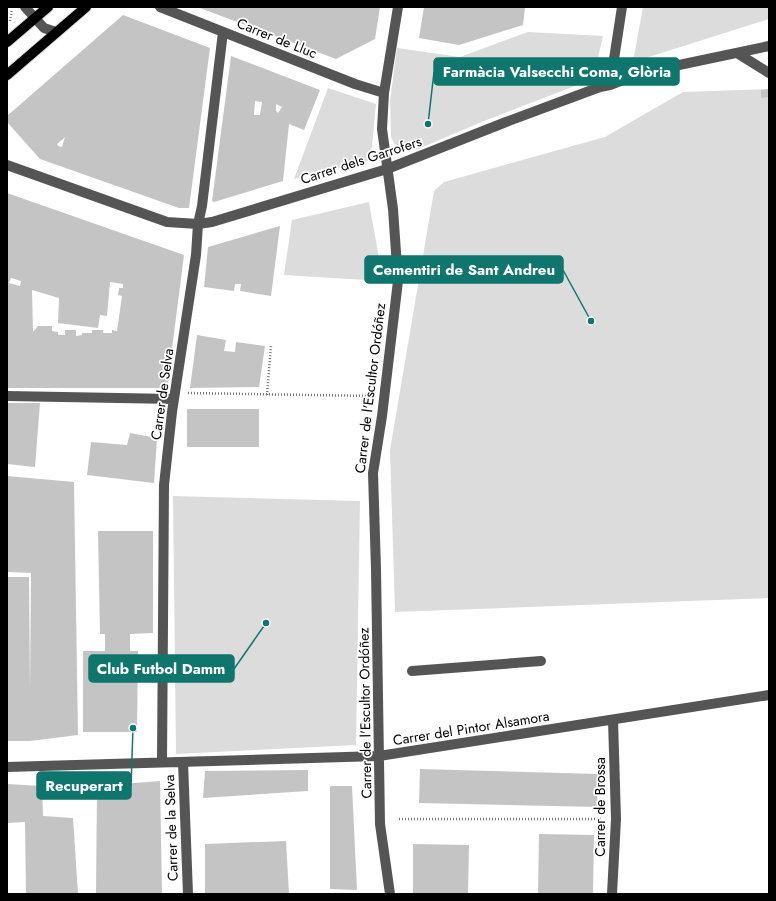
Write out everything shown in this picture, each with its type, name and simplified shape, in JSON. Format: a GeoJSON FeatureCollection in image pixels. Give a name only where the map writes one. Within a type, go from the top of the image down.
{"type":"FeatureCollection","features":[{"type":"Feature","properties":{"kind":"main road"},"geometry":{"type":"LineString","coordinates":[[7,42],[48,7]]}},
{"type":"Feature","properties":{"kind":"main road"},"geometry":{"type":"LineString","coordinates":[[7,75],[86,7]]}},
{"type":"Feature","properties":{"kind":"street"},"geometry":{"type":"LineString","coordinates":[[25,7],[44,28],[56,32]]}},
{"type":"Feature","properties":{"kind":"street","name":"Carrer de Lluc"},"geometry":{"type":"LineString","coordinates":[[160,7],[355,84],[384,93]]}},
{"type":"Feature","properties":{"kind":"street","name":"Carrer de l'Escultor Ordóñez"},"geometry":{"type":"LineString","coordinates":[[390,894],[380,824],[376,568],[372,473],[382,416],[398,281],[393,209],[382,129],[384,93],[398,7]]}},
{"type":"Feature","properties":{"kind":"street"},"geometry":{"type":"LineString","coordinates":[[610,85],[622,7]]}},
{"type":"Feature","properties":{"kind":"street","name":"Carrer de Selva"},"geometry":{"type":"LineString","coordinates":[[162,762],[164,485],[174,399],[196,255],[198,224],[203,198],[223,32]]}},
{"type":"Feature","properties":{"kind":"street","name":"Carrer dels Garrofers"},"geometry":{"type":"LineString","coordinates":[[7,165],[167,222],[198,224],[212,222],[387,169],[506,122],[641,73],[769,46]]}},
{"type":"Feature","properties":{"kind":"street"},"geometry":{"type":"LineString","coordinates":[[737,53],[769,73]]}},
{"type":"Feature","properties":{"kind":"street"},"geometry":{"type":"LineString","coordinates":[[7,396],[174,399]]}},
{"type":"Feature","properties":{"kind":"street"},"geometry":{"type":"LineString","coordinates":[[412,671],[541,660]]}},
{"type":"Feature","properties":{"kind":"street","name":"Carrer del Pintor Alsamora"},"geometry":{"type":"LineString","coordinates":[[7,767],[379,756],[769,695]]}},
{"type":"Feature","properties":{"kind":"street","name":"Carrer de Brossa"},"geometry":{"type":"LineString","coordinates":[[612,894],[616,819],[614,720]]}},
{"type":"Feature","properties":{"kind":"street","name":"Carrer de la Selva"},"geometry":{"type":"LineString","coordinates":[[183,762],[188,894]]}},
{"type":"Feature","properties":{"kind":"path"},"geometry":{"type":"LineString","coordinates":[[7,23],[10,20],[12,10],[15,7]]}},
{"type":"Feature","properties":{"kind":"path"},"geometry":{"type":"LineString","coordinates":[[267,395],[271,346]]}},
{"type":"Feature","properties":{"kind":"path"},"geometry":{"type":"LineString","coordinates":[[184,393],[373,396]]}},
{"type":"Feature","properties":{"kind":"path"},"geometry":{"type":"LineString","coordinates":[[399,818],[601,819]]}},
{"type":"Feature","properties":{"kind":"shaded area"},"geometry":{"type":"Polygon","coordinates":[[[643,7],[769,7],[769,19],[633,62],[643,7]]]}},
{"type":"Feature","properties":{"kind":"shaded area"},"geometry":{"type":"Polygon","coordinates":[[[528,32],[603,36],[593,79],[479,123],[416,150],[398,151],[391,137],[390,101],[397,48],[460,57],[528,32]]]}},
{"type":"Feature","properties":{"kind":"shaded area"},"geometry":{"type":"Polygon","coordinates":[[[328,88],[376,104],[371,156],[367,161],[294,179],[328,88]]]}},
{"type":"Feature","properties":{"kind":"shaded area"},"geometry":{"type":"Polygon","coordinates":[[[769,89],[769,598],[395,612],[390,450],[434,191],[444,182],[605,137],[683,92],[769,89]]]}},
{"type":"Feature","properties":{"kind":"shaded area"},"geometry":{"type":"Polygon","coordinates":[[[369,202],[383,281],[284,275],[292,220],[369,202]]]}},
{"type":"Feature","properties":{"kind":"shaded area"},"geometry":{"type":"Polygon","coordinates":[[[173,496],[360,501],[356,745],[176,754],[173,496]]]}},
{"type":"Feature","properties":{"kind":"building"},"geometry":{"type":"Polygon","coordinates":[[[197,7],[380,7],[375,39],[336,59],[197,7]]]}},
{"type":"Feature","properties":{"kind":"building"},"geometry":{"type":"Polygon","coordinates":[[[424,7],[525,7],[523,25],[459,45],[419,38],[424,7]]]}},
{"type":"Feature","properties":{"kind":"building"},"geometry":{"type":"Polygon","coordinates":[[[123,15],[210,48],[189,208],[179,208],[40,159],[7,122],[7,116],[123,15]],[[65,137],[57,144],[58,146],[62,147],[65,137]]]}},
{"type":"Feature","properties":{"kind":"building"},"geometry":{"type":"Polygon","coordinates":[[[231,56],[320,90],[304,130],[289,124],[283,181],[214,202],[212,201],[231,56]],[[255,101],[254,115],[260,115],[262,102],[255,101]],[[276,104],[276,111],[278,113],[282,107],[276,104]]]}},
{"type":"Feature","properties":{"kind":"building"},"geometry":{"type":"Polygon","coordinates":[[[769,89],[769,97],[761,98],[761,90],[769,89]]]}},
{"type":"Feature","properties":{"kind":"building"},"geometry":{"type":"Polygon","coordinates":[[[7,193],[184,255],[167,388],[7,388],[7,193]],[[11,278],[9,283],[20,286],[21,281],[11,278]],[[110,282],[107,316],[100,315],[98,328],[58,323],[59,298],[32,290],[33,332],[38,326],[52,326],[52,331],[58,332],[58,335],[65,335],[65,330],[76,330],[76,336],[82,335],[82,333],[92,333],[92,330],[103,330],[103,333],[112,333],[112,330],[117,331],[122,296],[118,295],[119,288],[123,288],[123,284],[110,282]]]}},
{"type":"Feature","properties":{"kind":"building"},"geometry":{"type":"Polygon","coordinates":[[[280,226],[271,296],[240,291],[241,284],[235,284],[234,291],[204,287],[208,247],[280,226]]]}},
{"type":"Feature","properties":{"kind":"building"},"geometry":{"type":"Polygon","coordinates":[[[197,335],[226,340],[224,351],[235,352],[236,342],[265,346],[259,387],[190,388],[197,335]]]}},
{"type":"Feature","properties":{"kind":"building"},"geometry":{"type":"Polygon","coordinates":[[[7,403],[40,403],[35,467],[7,464],[7,403]]]}},
{"type":"Feature","properties":{"kind":"building"},"geometry":{"type":"Polygon","coordinates":[[[187,409],[259,409],[259,447],[187,447],[187,409]]]}},
{"type":"Feature","properties":{"kind":"building"},"geometry":{"type":"Polygon","coordinates":[[[130,433],[157,438],[154,483],[87,475],[91,442],[127,445],[130,433]]]}},
{"type":"Feature","properties":{"kind":"building"},"geometry":{"type":"Polygon","coordinates":[[[7,476],[74,482],[78,735],[30,741],[7,741],[7,577],[29,577],[30,692],[31,573],[7,572],[7,476]]]}},
{"type":"Feature","properties":{"kind":"building"},"geometry":{"type":"Polygon","coordinates":[[[98,531],[153,531],[153,633],[130,634],[130,651],[138,651],[137,732],[83,732],[83,651],[105,651],[105,634],[100,634],[98,531]]]}},
{"type":"Feature","properties":{"kind":"building"},"geometry":{"type":"Polygon","coordinates":[[[420,769],[598,774],[597,807],[419,803],[420,769]]]}},
{"type":"Feature","properties":{"kind":"building"},"geometry":{"type":"Polygon","coordinates":[[[308,770],[308,791],[203,798],[205,771],[308,770]]]}},
{"type":"Feature","properties":{"kind":"building"},"geometry":{"type":"Polygon","coordinates":[[[160,781],[162,894],[96,894],[97,786],[160,781]]]}},
{"type":"Feature","properties":{"kind":"building"},"geometry":{"type":"Polygon","coordinates":[[[7,784],[42,786],[43,816],[73,818],[78,894],[26,894],[25,822],[7,823],[7,784]]]}},
{"type":"Feature","properties":{"kind":"building"},"geometry":{"type":"Polygon","coordinates":[[[330,786],[352,786],[357,890],[330,889],[330,786]]]}},
{"type":"Feature","properties":{"kind":"building"},"geometry":{"type":"Polygon","coordinates":[[[539,834],[594,835],[593,894],[538,894],[539,834]]]}},
{"type":"Feature","properties":{"kind":"building"},"geometry":{"type":"Polygon","coordinates":[[[286,841],[289,894],[205,894],[205,844],[286,841]]]}},
{"type":"Feature","properties":{"kind":"building"},"geometry":{"type":"Polygon","coordinates":[[[413,844],[469,845],[468,894],[413,894],[413,844]]]}},
{"type":"Feature","properties":{"kind":"place","name":"Farmàcia Valsecchi Coma, Glòria"},"geometry":{"type":"Point","coordinates":[428,124]}},
{"type":"Feature","properties":{"kind":"place","name":"Cementiri de Sant Andreu"},"geometry":{"type":"Point","coordinates":[591,321]}},
{"type":"Feature","properties":{"kind":"place","name":"Club Futbol Damm"},"geometry":{"type":"Point","coordinates":[266,623]}},
{"type":"Feature","properties":{"kind":"place","name":"Recuperart"},"geometry":{"type":"Point","coordinates":[133,728]}}]}
